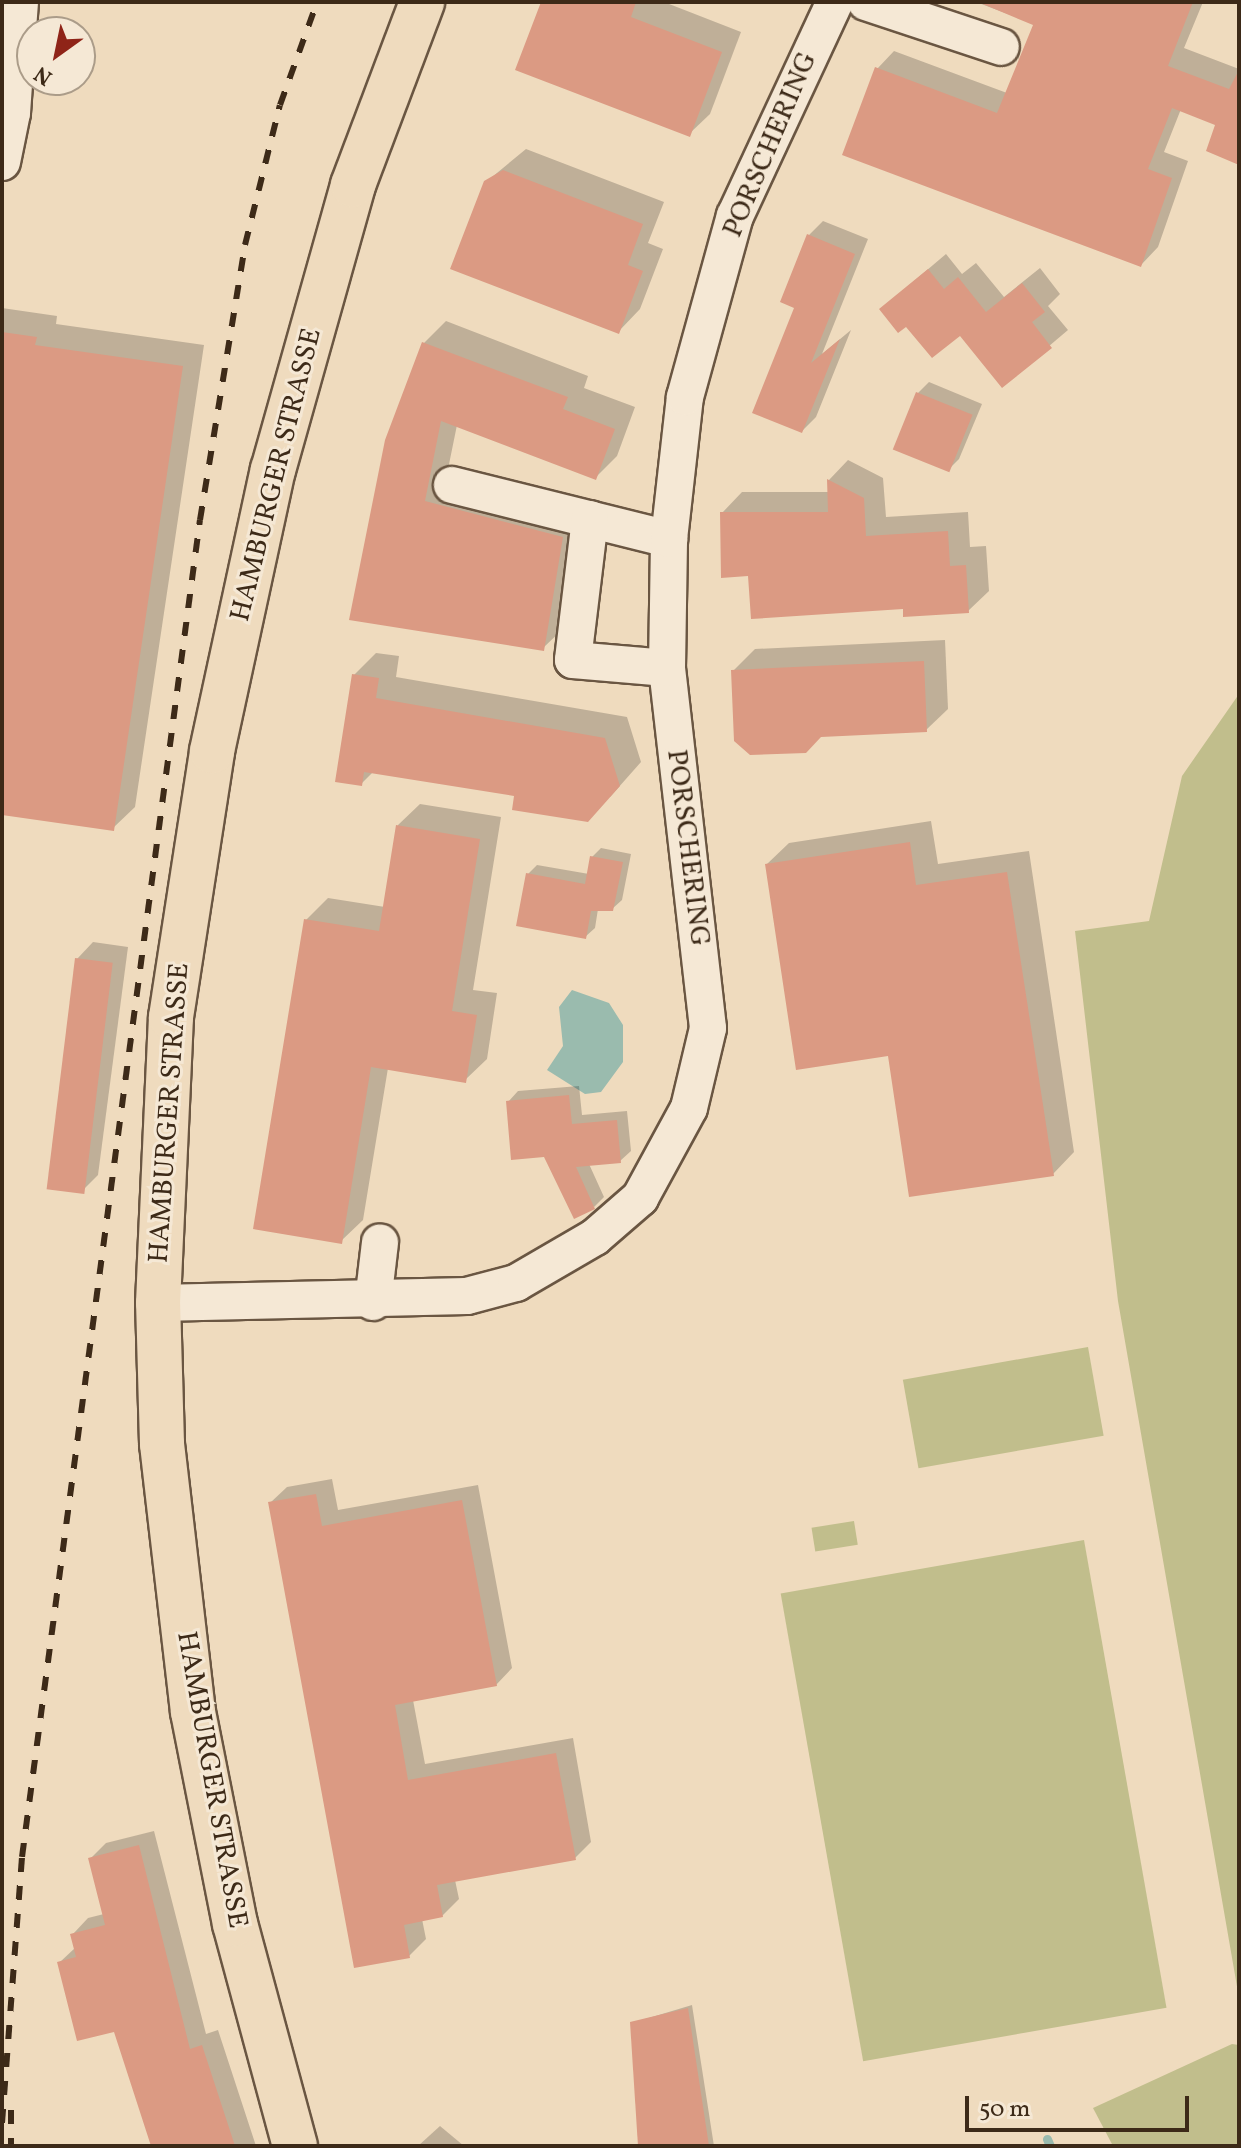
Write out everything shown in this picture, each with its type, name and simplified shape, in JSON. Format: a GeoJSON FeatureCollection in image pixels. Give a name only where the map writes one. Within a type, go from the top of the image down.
{"type":"FeatureCollection","features":[{"type":"Feature","properties":{"kind":"main road","name":"HAMBURGER STRASSE"},"geometry":{"type":"LineString","coordinates":[[295,2146],[235,1924],[193,1712],[162,1444],[158,1303],[171,1017],[212,751],[273,470],[353,185],[422,2]]}},
{"type":"Feature","properties":{"kind":"street"},"geometry":{"type":"LineString","coordinates":[[2,162],[10,51],[20,2]]}},
{"type":"Feature","properties":{"kind":"street","name":"PORSCHERING"},"geometry":{"type":"LineString","coordinates":[[158,1303],[373,1302],[467,1296],[549,1268],[640,1198],[689,1108],[708,1028],[667,668],[669,539],[685,397],[735,216],[835,2]]}},
{"type":"Feature","properties":{"kind":"street"},"geometry":{"type":"LineString","coordinates":[[866,2],[1001,47]]}},
{"type":"Feature","properties":{"kind":"street"},"geometry":{"type":"LineString","coordinates":[[452,485],[669,539]]}},
{"type":"Feature","properties":{"kind":"street"},"geometry":{"type":"LineString","coordinates":[[590,519],[573,660],[667,668]]}},
{"type":"Feature","properties":{"kind":"street"},"geometry":{"type":"LineString","coordinates":[[373,1302],[380,1242]]}},
{"type":"Feature","properties":{"kind":"shaded area"},"geometry":{"type":"Polygon","coordinates":[[[1239,694],[1239,1998],[1118,1301],[1075,931],[1149,921],[1182,776],[1239,694]]]}},
{"type":"Feature","properties":{"kind":"shaded area"},"geometry":{"type":"Polygon","coordinates":[[[572,990],[609,1003],[623,1025],[623,1062],[601,1092],[585,1094],[547,1070],[563,1046],[559,1007],[572,990]]]}},
{"type":"Feature","properties":{"kind":"shaded area"},"geometry":{"type":"Polygon","coordinates":[[[1088,1347],[1104,1436],[918,1468],[903,1380],[1088,1347]]]}},
{"type":"Feature","properties":{"kind":"shaded area"},"geometry":{"type":"Polygon","coordinates":[[[854,1521],[858,1545],[815,1551],[812,1528],[854,1521]]]}},
{"type":"Feature","properties":{"kind":"shaded area"},"geometry":{"type":"Polygon","coordinates":[[[1084,1540],[1166,2008],[863,2061],[781,1593],[1084,1540]]]}},
{"type":"Feature","properties":{"kind":"shaded area"},"geometry":{"type":"Polygon","coordinates":[[[1232,2044],[1239,2045],[1239,2146],[1113,2146],[1093,2108],[1232,2044]]]}},
{"type":"Feature","properties":{"kind":"building"},"geometry":{"type":"Polygon","coordinates":[[[541,2],[636,2],[631,17],[722,52],[690,137],[515,70],[541,2]]]}},
{"type":"Feature","properties":{"kind":"building"},"geometry":{"type":"Polygon","coordinates":[[[978,2],[1193,2],[1168,66],[1229,89],[1239,70],[1239,165],[1206,151],[1215,125],[1172,108],[1148,169],[1172,178],[1141,267],[842,155],[875,67],[997,113],[1033,25],[978,2]]]}},
{"type":"Feature","properties":{"kind":"building"},"geometry":{"type":"Polygon","coordinates":[[[503,170],[643,224],[628,265],[643,271],[619,334],[450,269],[484,181],[503,170]]]}},
{"type":"Feature","properties":{"kind":"building"},"geometry":{"type":"Polygon","coordinates":[[[807,234],[855,254],[811,363],[840,339],[802,433],[752,413],[794,308],[780,302],[807,234]]]}},
{"type":"Feature","properties":{"kind":"building"},"geometry":{"type":"Polygon","coordinates":[[[928,269],[944,289],[958,277],[986,312],[1022,283],[1045,312],[1032,322],[1052,348],[1002,388],[960,336],[932,358],[906,327],[898,333],[879,309],[928,269]]]}},
{"type":"Feature","properties":{"kind":"building"},"geometry":{"type":"Polygon","coordinates":[[[2,332],[37,337],[35,345],[183,366],[114,831],[2,815],[2,332]]]}},
{"type":"Feature","properties":{"kind":"building"},"geometry":{"type":"Polygon","coordinates":[[[422,342],[568,397],[563,409],[615,429],[596,480],[441,421],[425,501],[563,537],[544,651],[349,620],[385,440],[422,342]]]}},
{"type":"Feature","properties":{"kind":"building"},"geometry":{"type":"Polygon","coordinates":[[[916,392],[973,415],[949,472],[893,449],[916,392]]]}},
{"type":"Feature","properties":{"kind":"building"},"geometry":{"type":"Polygon","coordinates":[[[827,479],[864,498],[866,536],[948,531],[950,566],[966,565],[969,613],[903,617],[903,609],[751,619],[748,576],[721,578],[720,512],[828,512],[827,479]]]}},
{"type":"Feature","properties":{"kind":"building"},"geometry":{"type":"Polygon","coordinates":[[[924,661],[927,732],[821,737],[806,753],[750,755],[734,741],[731,670],[924,661]]]}},
{"type":"Feature","properties":{"kind":"building"},"geometry":{"type":"Polygon","coordinates":[[[352,674],[379,678],[376,698],[605,738],[620,786],[588,822],[512,810],[514,796],[364,772],[362,786],[335,782],[352,674]]]}},
{"type":"Feature","properties":{"kind":"building"},"geometry":{"type":"Polygon","coordinates":[[[396,825],[480,839],[452,1011],[477,1015],[466,1083],[371,1067],[342,1244],[253,1229],[304,919],[379,931],[396,825]]]}},
{"type":"Feature","properties":{"kind":"building"},"geometry":{"type":"Polygon","coordinates":[[[910,842],[916,885],[1007,872],[1054,1176],[909,1197],[888,1056],[796,1070],[765,864],[910,842]]]}},
{"type":"Feature","properties":{"kind":"building"},"geometry":{"type":"Polygon","coordinates":[[[590,856],[623,862],[613,911],[591,911],[586,939],[516,926],[526,873],[585,884],[590,856]]]}},
{"type":"Feature","properties":{"kind":"building"},"geometry":{"type":"Polygon","coordinates":[[[75,958],[113,963],[84,1194],[47,1189],[75,958]]]}},
{"type":"Feature","properties":{"kind":"building"},"geometry":{"type":"Polygon","coordinates":[[[569,1095],[572,1124],[617,1120],[621,1163],[576,1167],[595,1209],[574,1219],[544,1157],[511,1160],[506,1101],[569,1095]]]}},
{"type":"Feature","properties":{"kind":"building"},"geometry":{"type":"Polygon","coordinates":[[[316,1494],[322,1526],[462,1500],[497,1686],[395,1705],[408,1780],[556,1753],[576,1860],[437,1885],[443,1917],[404,1925],[410,1958],[354,1968],[268,1502],[316,1494]]]}},
{"type":"Feature","properties":{"kind":"building"},"geometry":{"type":"Polygon","coordinates":[[[139,1845],[190,2049],[202,2045],[235,2146],[151,2146],[114,2032],[77,2041],[57,1962],[76,1957],[70,1934],[105,1925],[88,1858],[139,1845]]]}},
{"type":"Feature","properties":{"kind":"building"},"geometry":{"type":"Polygon","coordinates":[[[688,2008],[709,2146],[638,2146],[630,2022],[688,2008]]]}},
{"type":"Feature","properties":{"kind":"waterway"},"geometry":{"type":"LineString","coordinates":[[1047,2139],[1050,2146]]}},
{"type":"Feature","properties":{"kind":"railway"},"geometry":{"type":"LineString","coordinates":[[2,2123],[22,1857],[200,520],[245,245],[280,105],[317,2]]}},
{"type":"Feature","properties":{"kind":"railway"},"geometry":{"type":"LineString","coordinates":[[11,2110],[11,2146]]}}]}
